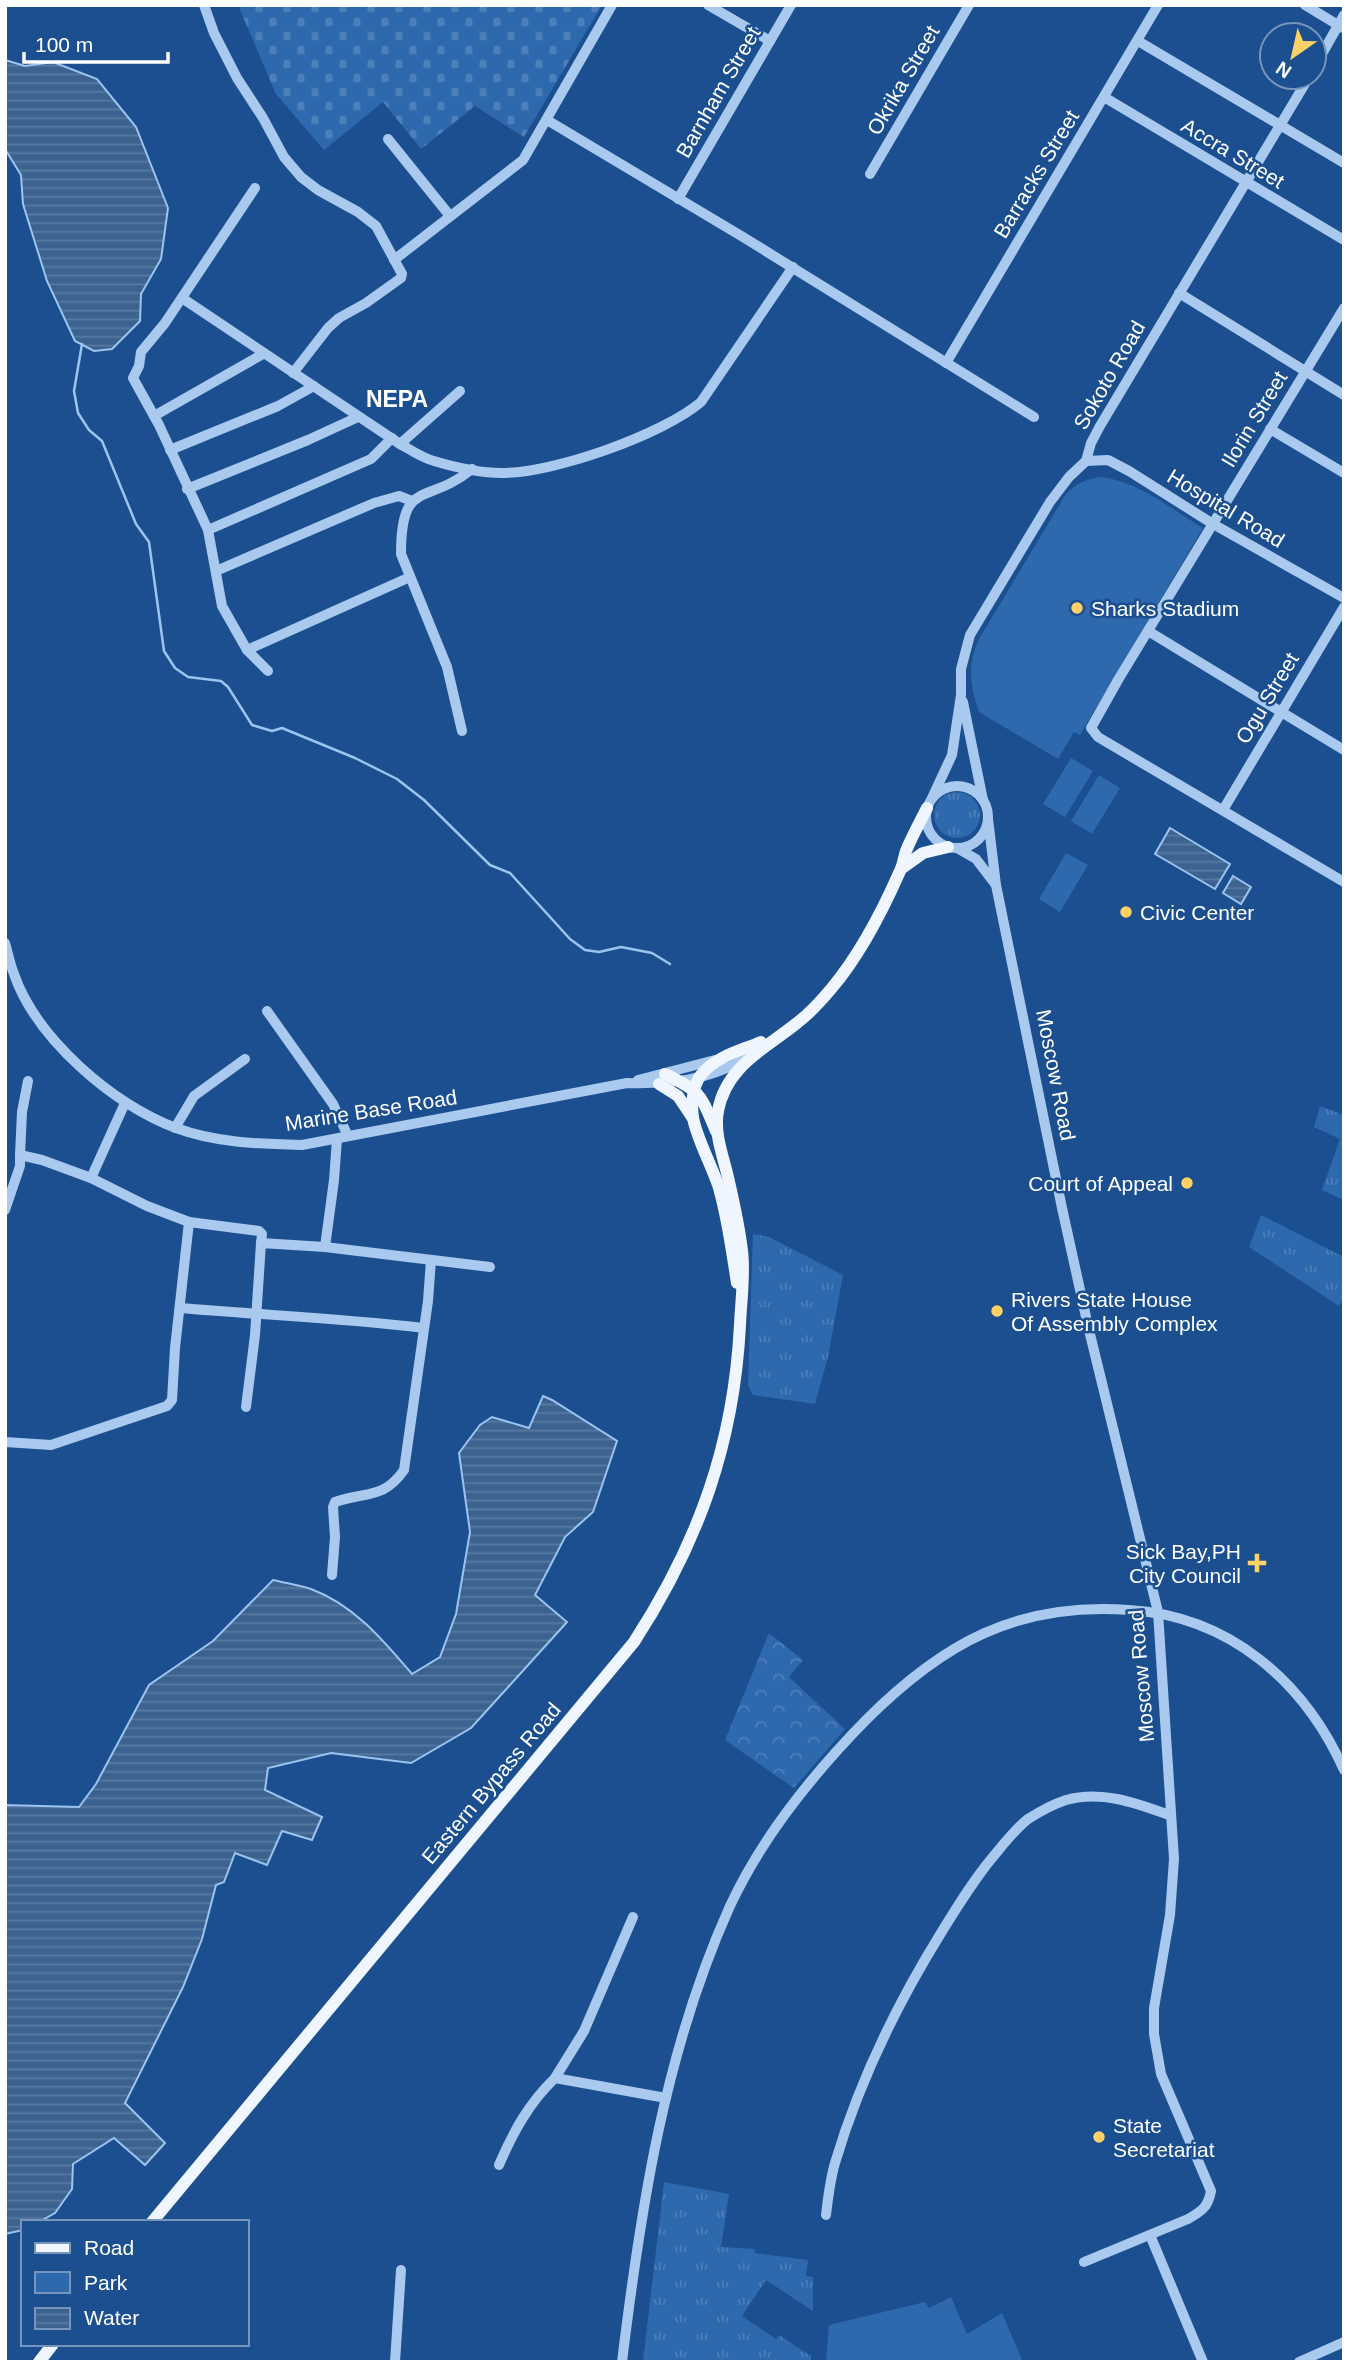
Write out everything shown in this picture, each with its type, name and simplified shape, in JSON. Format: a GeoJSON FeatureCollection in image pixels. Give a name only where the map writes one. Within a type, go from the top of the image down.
{"type":"FeatureCollection","features":[{"type":"Feature","properties":{"kind":"main road"},"geometry":{"type":"LineString","coordinates":[[751,1056],[796,1024],[833,987],[866,940],[902,868],[906,852],[930,803]]}},
{"type":"Feature","properties":{"kind":"main road"},"geometry":{"type":"LineString","coordinates":[[902,868],[923,853],[952,848]]}},
{"type":"Feature","properties":{"kind":"main road"},"geometry":{"type":"LineString","coordinates":[[697,1084],[721,1058],[778,1035]]}},
{"type":"Feature","properties":{"kind":"main road","name":"Eastern Bypass Road"},"geometry":{"type":"LineString","coordinates":[[154,2220],[634,1642],[657,1608],[696,1530],[710,1492],[720,1459],[738,1368],[744,1267],[739,1222],[717,1135],[718,1110],[728,1084],[751,1056]]}},
{"type":"Feature","properties":{"kind":"main road"},"geometry":{"type":"LineString","coordinates":[[662,1079],[697,1084]]}},
{"type":"Feature","properties":{"kind":"main road"},"geometry":{"type":"LineString","coordinates":[[662,1079],[678,1096],[693,1119]]}},
{"type":"Feature","properties":{"kind":"main road"},"geometry":{"type":"LineString","coordinates":[[697,1084],[717,1135]]}},
{"type":"Feature","properties":{"kind":"main road","name":"Eastern Bypass Road"},"geometry":{"type":"LineString","coordinates":[[697,1084],[692,1102],[693,1119],[725,1211],[741,1309]]}},
{"type":"Feature","properties":{"kind":"main road"},"geometry":{"type":"LineString","coordinates":[[38,2362],[51,2346]]}},
{"type":"Feature","properties":{"kind":"street"},"geometry":{"type":"LineString","coordinates":[[204,5],[214,33],[237,78],[284,157],[301,177],[318,190],[358,212],[376,226],[402,274],[401,278],[366,303],[338,318],[292,373]]}},
{"type":"Feature","properties":{"kind":"street"},"geometry":{"type":"LineString","coordinates":[[394,260],[523,160],[612,5]]}},
{"type":"Feature","properties":{"kind":"street"},"geometry":{"type":"LineString","coordinates":[[708,5],[770,41]]}},
{"type":"Feature","properties":{"kind":"street","name":"Barnham Street"},"geometry":{"type":"LineString","coordinates":[[678,199],[791,5]]}},
{"type":"Feature","properties":{"kind":"street","name":"Okrika Street"},"geometry":{"type":"LineString","coordinates":[[870,174],[969,5]]}},
{"type":"Feature","properties":{"kind":"street","name":"Barracks Street"},"geometry":{"type":"LineString","coordinates":[[946,363],[1158,5]]}},
{"type":"Feature","properties":{"kind":"street"},"geometry":{"type":"LineString","coordinates":[[1305,5],[1342,23],[1328,46]]}},
{"type":"Feature","properties":{"kind":"street"},"geometry":{"type":"LineString","coordinates":[[1138,41],[1344,163]]}},
{"type":"Feature","properties":{"kind":"street","name":"Sokoto Road"},"geometry":{"type":"LineString","coordinates":[[930,803],[952,755],[961,695],[961,669],[970,635],[1050,502],[1069,477],[1086,461],[1091,443],[1301,91]]}},
{"type":"Feature","properties":{"kind":"street","name":"Accra Street"},"geometry":{"type":"LineString","coordinates":[[1104,97],[1344,240]]}},
{"type":"Feature","properties":{"kind":"street"},"geometry":{"type":"LineString","coordinates":[[547,120],[793,267],[1034,417]]}},
{"type":"Feature","properties":{"kind":"street"},"geometry":{"type":"LineString","coordinates":[[388,139],[450,216]]}},
{"type":"Feature","properties":{"kind":"street"},"geometry":{"type":"LineString","coordinates":[[255,188],[165,323],[141,352],[133,379],[154,416],[208,530],[222,606],[247,650],[268,671]]}},
{"type":"Feature","properties":{"kind":"street"},"geometry":{"type":"LineString","coordinates":[[182,298],[292,373],[431,461],[502,473],[529,471],[614,448],[686,414],[702,402],[793,267]]}},
{"type":"Feature","properties":{"kind":"street"},"geometry":{"type":"LineString","coordinates":[[1180,293],[1344,395]]}},
{"type":"Feature","properties":{"kind":"street","name":"Ilorin Street"},"geometry":{"type":"LineString","coordinates":[[1223,810],[1092,732],[1091,728],[1342,314]]}},
{"type":"Feature","properties":{"kind":"street"},"geometry":{"type":"LineString","coordinates":[[154,416],[263,354]]}},
{"type":"Feature","properties":{"kind":"street"},"geometry":{"type":"LineString","coordinates":[[170,450],[278,406],[314,386]]}},
{"type":"Feature","properties":{"kind":"street"},"geometry":{"type":"LineString","coordinates":[[208,530],[371,459],[460,391]]}},
{"type":"Feature","properties":{"kind":"street"},"geometry":{"type":"LineString","coordinates":[[187,489],[308,440],[358,416]]}},
{"type":"Feature","properties":{"kind":"street"},"geometry":{"type":"LineString","coordinates":[[1270,429],[1344,473]]}},
{"type":"Feature","properties":{"kind":"street","name":"Hospital Road"},"geometry":{"type":"LineString","coordinates":[[1086,461],[1108,460],[1213,524],[1344,598]]}},
{"type":"Feature","properties":{"kind":"street"},"geometry":{"type":"LineString","coordinates":[[462,731],[447,667],[401,554],[401,537],[406,509],[412,501],[458,481],[472,469]]}},
{"type":"Feature","properties":{"kind":"street"},"geometry":{"type":"LineString","coordinates":[[216,570],[374,503],[399,496],[412,501]]}},
{"type":"Feature","properties":{"kind":"street"},"geometry":{"type":"LineString","coordinates":[[247,650],[410,577]]}},
{"type":"Feature","properties":{"kind":"street","name":"Ogu Street"},"geometry":{"type":"LineString","coordinates":[[1223,810],[1344,607]]}},
{"type":"Feature","properties":{"kind":"street"},"geometry":{"type":"LineString","coordinates":[[1148,631],[1344,750]]}},
{"type":"Feature","properties":{"kind":"street","name":"Sokoto Road"},"geometry":{"type":"LineString","coordinates":[[961,695],[983,800]]}},
{"type":"Feature","properties":{"kind":"street"},"geometry":{"type":"LineString","coordinates":[[948,787],[968,788],[983,800],[988,819],[985,831],[978,840],[968,846],[952,848],[937,841],[929,832],[926,820],[930,803],[948,787]]}},
{"type":"Feature","properties":{"kind":"street"},"geometry":{"type":"LineString","coordinates":[[1223,810],[1344,882]]}},
{"type":"Feature","properties":{"kind":"street","name":"Moscow Road"},"geometry":{"type":"LineString","coordinates":[[988,819],[996,885],[1088,1326],[1157,1612],[1174,1859],[1170,1914],[1154,2008],[1154,2039],[1161,2074],[1211,2191],[1204,2210],[1084,2262]]}},
{"type":"Feature","properties":{"kind":"street","name":"Moscow Road"},"geometry":{"type":"LineString","coordinates":[[952,848],[975,859],[996,885]]}},
{"type":"Feature","properties":{"kind":"street","name":"Marine Base Road"},"geometry":{"type":"LineString","coordinates":[[5,943],[14,975],[28,1003],[51,1035],[74,1060],[125,1103],[175,1128],[254,1144],[302,1145],[337,1139],[628,1083],[662,1079],[721,1058]]}},
{"type":"Feature","properties":{"kind":"street"},"geometry":{"type":"LineString","coordinates":[[267,1011],[333,1104],[348,1136]]}},
{"type":"Feature","properties":{"kind":"street"},"geometry":{"type":"LineString","coordinates":[[697,1084],[751,1056]]}},
{"type":"Feature","properties":{"kind":"street"},"geometry":{"type":"LineString","coordinates":[[175,1128],[194,1096],[246,1059]]}},
{"type":"Feature","properties":{"kind":"street"},"geometry":{"type":"LineString","coordinates":[[5,1210],[20,1166],[22,1112],[29,1081]]}},
{"type":"Feature","properties":{"kind":"street"},"geometry":{"type":"LineString","coordinates":[[91,1178],[125,1103]]}},
{"type":"Feature","properties":{"kind":"street"},"geometry":{"type":"LineString","coordinates":[[325,1247],[337,1139]]}},
{"type":"Feature","properties":{"kind":"street"},"geometry":{"type":"LineString","coordinates":[[20,1155],[91,1178],[147,1206],[189,1222],[259,1231],[261,1243],[253,1362],[247,1407]]}},
{"type":"Feature","properties":{"kind":"street"},"geometry":{"type":"LineString","coordinates":[[5,1442],[51,1445],[166,1406],[172,1400],[189,1222]]}},
{"type":"Feature","properties":{"kind":"street"},"geometry":{"type":"LineString","coordinates":[[261,1243],[325,1247],[490,1267]]}},
{"type":"Feature","properties":{"kind":"street"},"geometry":{"type":"LineString","coordinates":[[332,1576],[335,1546],[332,1507],[335,1502],[383,1492],[395,1483],[404,1470],[431,1260]]}},
{"type":"Feature","properties":{"kind":"street"},"geometry":{"type":"LineString","coordinates":[[180,1308],[275,1313],[424,1328]]}},
{"type":"Feature","properties":{"kind":"street"},"geometry":{"type":"LineString","coordinates":[[622,2362],[648,2176],[666,2098],[687,2018],[707,1962],[737,1893],[763,1847],[806,1787],[886,1701],[929,1664],[967,1640],[1001,1625],[1077,1611],[1118,1609],[1157,1612],[1210,1629],[1255,1655],[1287,1683],[1307,1708],[1326,1734],[1344,1770]]}},
{"type":"Feature","properties":{"kind":"street"},"geometry":{"type":"LineString","coordinates":[[826,2216],[833,2167],[845,2132],[898,2008],[957,1908],[1004,1844],[1027,1820],[1065,1800],[1087,1796],[1130,1801],[1169,1815]]}},
{"type":"Feature","properties":{"kind":"street"},"geometry":{"type":"LineString","coordinates":[[499,2165],[509,2140],[530,2106],[555,2078],[584,2031],[633,1917]]}},
{"type":"Feature","properties":{"kind":"street"},"geometry":{"type":"LineString","coordinates":[[555,2078],[666,2098]]}},
{"type":"Feature","properties":{"kind":"street"},"geometry":{"type":"LineString","coordinates":[[1150,2235],[1203,2362]]}},
{"type":"Feature","properties":{"kind":"street"},"geometry":{"type":"LineString","coordinates":[[394,2362],[401,2270]]}},
{"type":"Feature","properties":{"kind":"street"},"geometry":{"type":"LineString","coordinates":[[1299,2362],[1344,2342]]}},
{"type":"Feature","properties":{"kind":"green space"},"geometry":{"type":"Polygon","coordinates":[[[238,5],[602,5],[524,137],[475,106],[421,149],[383,102],[324,150],[276,94],[238,5]]]}},
{"type":"Feature","properties":{"kind":"green space","name":"Sharks Stadium"},"geometry":{"type":"Polygon","coordinates":[[[1099,477],[1140,489],[1203,528],[1080,735],[1074,732],[1058,759],[979,712],[971,667],[979,639],[1066,494],[1081,483],[1099,477]]]}},
{"type":"Feature","properties":{"kind":"green space"},"geometry":{"type":"Polygon","coordinates":[[[1071,758],[1093,771],[1065,817],[1043,804],[1071,758]]]}},
{"type":"Feature","properties":{"kind":"green space"},"geometry":{"type":"Polygon","coordinates":[[[1099,775],[1120,788],[1092,834],[1071,821],[1099,775]]]}},
{"type":"Feature","properties":{"kind":"green space"},"geometry":{"type":"Polygon","coordinates":[[[957,792],[973,799],[980,815],[973,831],[957,838],[941,831],[934,815],[941,799],[957,792]]]}},
{"type":"Feature","properties":{"kind":"green space"},"geometry":{"type":"Polygon","coordinates":[[[1066,853],[1088,865],[1060,912],[1039,899],[1066,853]]]}},
{"type":"Feature","properties":{"kind":"green space"},"geometry":{"type":"Polygon","coordinates":[[[1320,1106],[1344,1115],[1344,1200],[1322,1190],[1340,1139],[1314,1127],[1320,1106]]]}},
{"type":"Feature","properties":{"kind":"green space"},"geometry":{"type":"Polygon","coordinates":[[[1261,1215],[1344,1257],[1344,1296],[1339,1306],[1249,1247],[1261,1215]]]}},
{"type":"Feature","properties":{"kind":"green space"},"geometry":{"type":"Polygon","coordinates":[[[753,1234],[769,1237],[843,1275],[828,1357],[815,1404],[753,1395],[748,1385],[753,1234]]]}},
{"type":"Feature","properties":{"kind":"green space"},"geometry":{"type":"Polygon","coordinates":[[[769,1633],[803,1660],[789,1677],[845,1729],[794,1788],[725,1740],[769,1633]]]}},
{"type":"Feature","properties":{"kind":"green space"},"geometry":{"type":"Polygon","coordinates":[[[664,2182],[729,2194],[721,2247],[755,2249],[755,2253],[808,2260],[806,2276],[813,2277],[813,2311],[766,2280],[742,2316],[776,2339],[779,2335],[811,2356],[811,2362],[643,2362],[664,2182]]]}},
{"type":"Feature","properties":{"kind":"green space"},"geometry":{"type":"Polygon","coordinates":[[[951,2297],[967,2334],[1002,2313],[1023,2362],[826,2362],[829,2325],[925,2302],[929,2308],[951,2297]]]}},
{"type":"Feature","properties":{"kind":"water"},"geometry":{"type":"Polygon","coordinates":[[[5,60],[25,66],[53,62],[97,79],[136,127],[168,208],[161,259],[141,294],[140,321],[112,349],[94,351],[75,341],[47,281],[23,204],[21,175],[5,149],[5,60]]]}},
{"type":"Feature","properties":{"kind":"water"},"geometry":{"type":"Polygon","coordinates":[[[1170,828],[1230,864],[1215,889],[1155,854],[1170,828]]]}},
{"type":"Feature","properties":{"kind":"water"},"geometry":{"type":"Polygon","coordinates":[[[1233,876],[1251,887],[1241,904],[1223,893],[1233,876]]]}},
{"type":"Feature","properties":{"kind":"water"},"geometry":{"type":"Polygon","coordinates":[[[543,1396],[617,1441],[593,1512],[565,1537],[535,1595],[567,1622],[471,1728],[411,1763],[331,1753],[268,1768],[265,1790],[322,1817],[312,1840],[282,1831],[267,1865],[235,1853],[224,1882],[216,1885],[202,1939],[183,1987],[125,2103],[165,2143],[145,2165],[114,2138],[73,2164],[72,2189],[55,2213],[43,2220],[21,2220],[21,2230],[5,2234],[5,1805],[79,1807],[96,1784],[149,1685],[213,1641],[273,1580],[311,1589],[341,1604],[379,1636],[412,1674],[440,1657],[456,1614],[470,1532],[459,1453],[480,1425],[492,1417],[529,1428],[543,1396]]]}},
{"type":"Feature","properties":{"kind":"waterway"},"geometry":{"type":"LineString","coordinates":[[82,344],[74,391],[78,413],[89,430],[102,441],[136,524],[149,542],[164,651],[175,668],[188,677],[221,681],[228,687],[252,725],[272,731],[282,728],[355,758],[397,779],[424,800],[490,865],[510,873],[570,939],[585,950],[599,952],[621,947],[652,953],[670,964]]}},
{"type":"Feature","properties":{"kind":"place","name":"Sharks Stadium"},"geometry":{"type":"Point","coordinates":[1077,608]}},
{"type":"Feature","properties":{"kind":"place","name":"Civic Center"},"geometry":{"type":"Point","coordinates":[1126,912]}},
{"type":"Feature","properties":{"kind":"place","name":"Court of Appeal"},"geometry":{"type":"Point","coordinates":[1187,1183]}},
{"type":"Feature","properties":{"kind":"place","name":"Rivers State House Of Assembly Complex"},"geometry":{"type":"Point","coordinates":[997,1311]}},
{"type":"Feature","properties":{"kind":"place","name":"Sick Bay,PH City Council"},"geometry":{"type":"Point","coordinates":[1257,1563]}},
{"type":"Feature","properties":{"kind":"place","name":"State Secretariat"},"geometry":{"type":"Point","coordinates":[1099,2137]}},
{"type":"Feature","properties":{"kind":"district","name":"NEPA"},"geometry":{"type":"Point","coordinates":[397,399]}}]}
